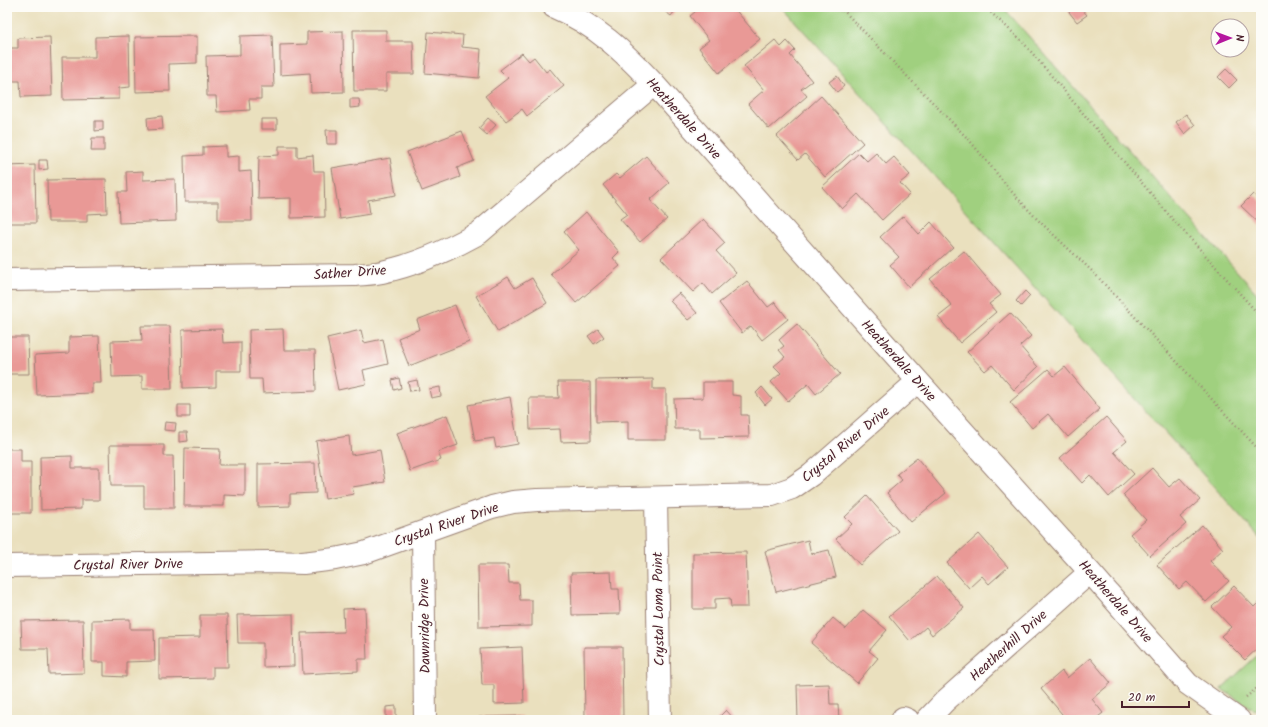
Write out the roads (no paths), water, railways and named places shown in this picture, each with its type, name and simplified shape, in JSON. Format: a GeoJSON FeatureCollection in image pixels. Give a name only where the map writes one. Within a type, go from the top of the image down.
{"type":"FeatureCollection","features":[{"type":"Feature","properties":{"kind":"street","name":"Heatherdale Drive"},"geometry":{"type":"LineString","coordinates":[[554,7],[570,14],[597,31],[625,54],[654,84],[1090,572],[1188,684],[1239,720]]}},
{"type":"Feature","properties":{"kind":"street","name":"Sather Drive"},"geometry":{"type":"LineString","coordinates":[[7,280],[355,275],[385,272],[420,261],[449,249],[479,233],[654,84]]}},
{"type":"Feature","properties":{"kind":"street","name":"Crystal River Drive"},"geometry":{"type":"LineString","coordinates":[[7,566],[303,562],[335,559],[364,553],[472,513],[513,502],[537,500],[772,495],[792,488],[811,476],[918,381]]}},
{"type":"Feature","properties":{"kind":"street","name":"Crystal Loma Point"},"geometry":{"type":"LineString","coordinates":[[656,498],[660,720]]}},
{"type":"Feature","properties":{"kind":"street","name":"Dawnridge Drive"},"geometry":{"type":"LineString","coordinates":[[423,532],[425,720]]}},
{"type":"Feature","properties":{"kind":"street","name":"Heatherhill Drive"},"geometry":{"type":"LineString","coordinates":[[927,720],[945,701],[1090,572]]}}]}
